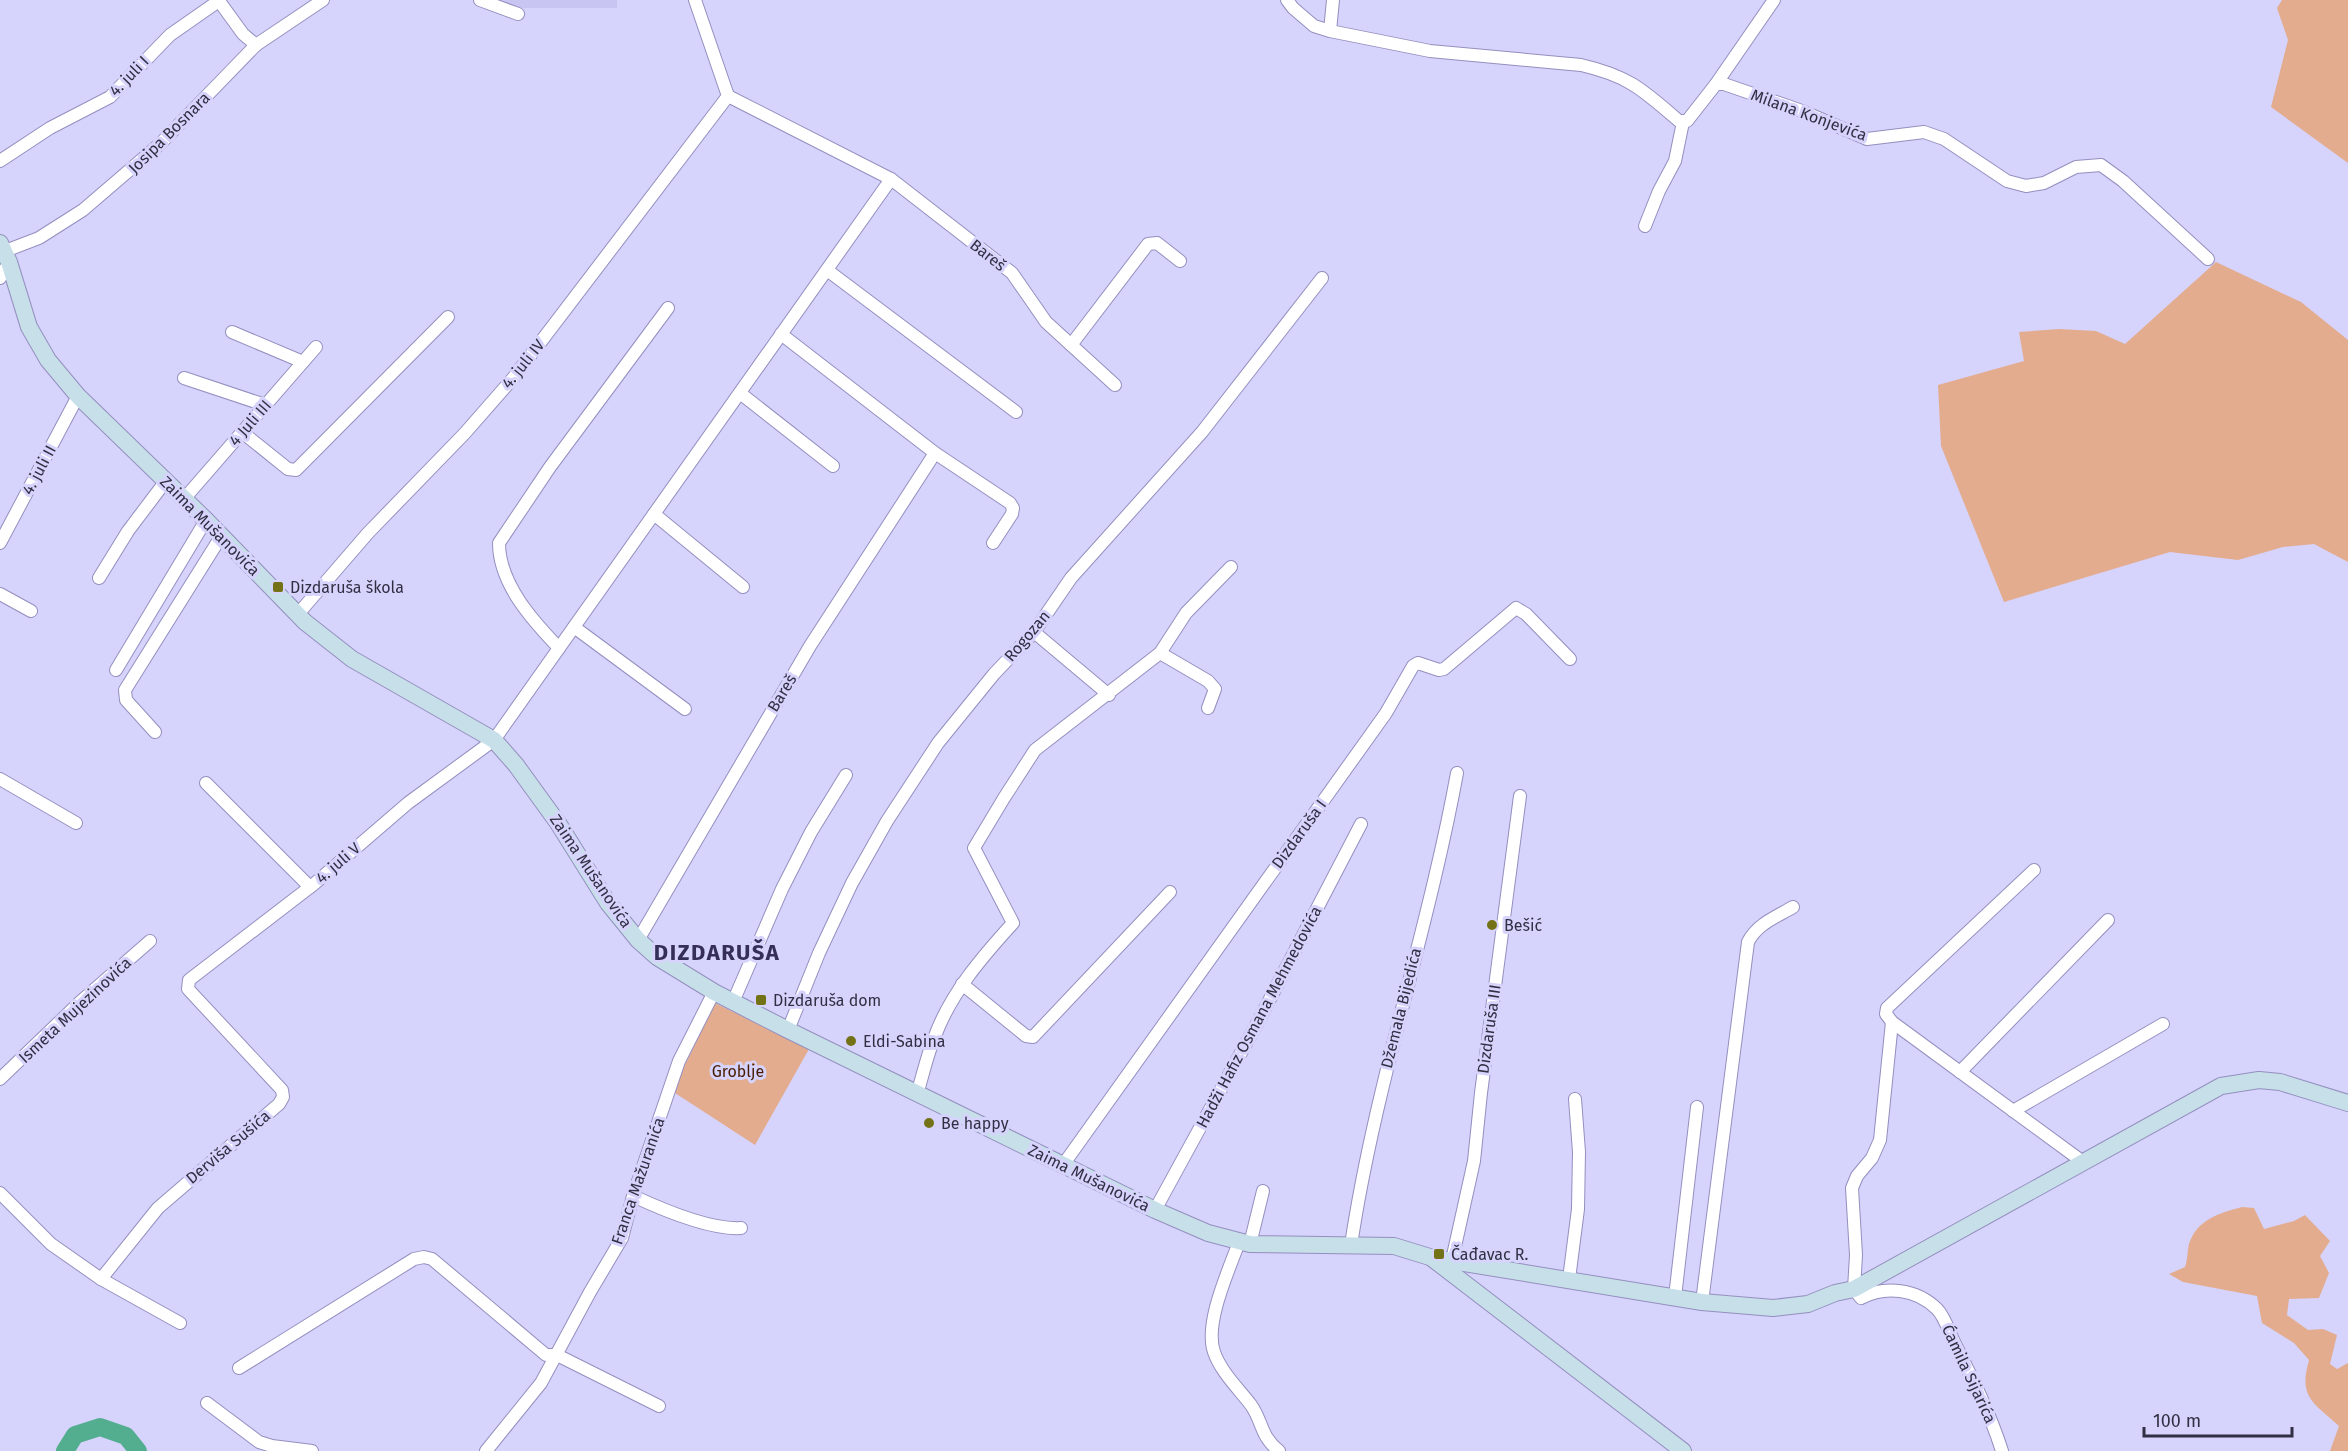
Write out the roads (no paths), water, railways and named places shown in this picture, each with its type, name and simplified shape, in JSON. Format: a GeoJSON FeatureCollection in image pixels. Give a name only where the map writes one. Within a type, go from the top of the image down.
{"type":"FeatureCollection","features":[{"type":"Feature","properties":{"kind":"street"},"geometry":{"type":"LineString","coordinates":[[220,0],[243,34],[256,45]]}},
{"type":"Feature","properties":{"kind":"street","name":"4. juli I"},"geometry":{"type":"LineString","coordinates":[[0,161],[50,128],[110,97],[170,35],[220,0]]}},
{"type":"Feature","properties":{"kind":"street","name":"Josipa Bosnara"},"geometry":{"type":"LineString","coordinates":[[5,252],[39,238],[59,226],[114,185],[161,143],[256,45],[323,0]]}},
{"type":"Feature","properties":{"kind":"street"},"geometry":{"type":"LineString","coordinates":[[480,0],[518,14]]}},
{"type":"Feature","properties":{"kind":"street"},"geometry":{"type":"LineString","coordinates":[[695,0],[728,96]]}},
{"type":"Feature","properties":{"kind":"street"},"geometry":{"type":"LineString","coordinates":[[1287,0],[1293,9],[1314,26],[1330,31],[1430,51],[1581,64],[1619,75],[1638,85],[1683,122],[1688,121],[1716,84],[1774,0]]}},
{"type":"Feature","properties":{"kind":"street"},"geometry":{"type":"LineString","coordinates":[[1330,31],[1333,0]]}},
{"type":"Feature","properties":{"kind":"street","name":"Milana Konjevića"},"geometry":{"type":"LineString","coordinates":[[1716,84],[1724,84],[1802,111],[1867,140],[1924,132],[1944,139],[2007,181],[2026,186],[2044,183],[2076,167],[2101,165],[2123,181],[2208,259]]}},
{"type":"Feature","properties":{"kind":"street","name":"Bareš"},"geometry":{"type":"LineString","coordinates":[[728,96],[891,179],[1012,273],[1047,322],[1115,384]]}},
{"type":"Feature","properties":{"kind":"street","name":"4. juli IV"},"geometry":{"type":"LineString","coordinates":[[298,614],[368,533],[465,433],[514,378],[728,96]]}},
{"type":"Feature","properties":{"kind":"street"},"geometry":{"type":"LineString","coordinates":[[1646,226],[1659,191],[1676,161],[1683,122]]}},
{"type":"Feature","properties":{"kind":"street"},"geometry":{"type":"LineString","coordinates":[[494,740],[891,179]]}},
{"type":"Feature","properties":{"kind":"street"},"geometry":{"type":"LineString","coordinates":[[1071,345],[1148,244],[1157,243],[1180,261]]}},
{"type":"Feature","properties":{"kind":"street"},"geometry":{"type":"LineString","coordinates":[[0,278],[5,252]]}},
{"type":"Feature","properties":{"kind":"street","name":"Zaima Mušanovića"},"geometry":{"type":"LineString","coordinates":[[5,252],[29,327],[48,360],[78,396],[222,535],[298,614],[346,655],[494,740],[516,765],[558,823],[608,903],[638,939],[657,957],[714,992],[788,1030],[1155,1210],[1208,1233],[1245,1243],[1394,1246],[1432,1258]]}},
{"type":"Feature","properties":{"kind":"street"},"geometry":{"type":"LineString","coordinates":[[827,270],[1017,412]]}},
{"type":"Feature","properties":{"kind":"street","name":"Rogozan"},"geometry":{"type":"LineString","coordinates":[[788,1030],[819,953],[852,883],[887,821],[938,743],[994,674],[1034,632],[1071,578],[1202,432],[1322,278]]}},
{"type":"Feature","properties":{"kind":"street"},"geometry":{"type":"LineString","coordinates":[[559,648],[528,616],[518,600],[509,582],[499,543],[550,467],[668,308]]}},
{"type":"Feature","properties":{"kind":"street"},"geometry":{"type":"LineString","coordinates":[[242,432],[288,469],[296,470],[448,317]]}},
{"type":"Feature","properties":{"kind":"street"},"geometry":{"type":"LineString","coordinates":[[232,332],[303,362]]}},
{"type":"Feature","properties":{"kind":"street"},"geometry":{"type":"LineString","coordinates":[[781,334],[935,453],[1010,503],[1013,508],[1012,514],[993,543]]}},
{"type":"Feature","properties":{"kind":"street","name":"4 Juli III"},"geometry":{"type":"LineString","coordinates":[[184,499],[316,347]]}},
{"type":"Feature","properties":{"kind":"street"},"geometry":{"type":"LineString","coordinates":[[184,378],[265,405]]}},
{"type":"Feature","properties":{"kind":"street"},"geometry":{"type":"LineString","coordinates":[[740,393],[833,466]]}},
{"type":"Feature","properties":{"kind":"street","name":"4. juli II"},"geometry":{"type":"LineString","coordinates":[[0,543],[78,396]]}},
{"type":"Feature","properties":{"kind":"street","name":"Bareš"},"geometry":{"type":"LineString","coordinates":[[638,939],[810,646],[935,453]]}},
{"type":"Feature","properties":{"kind":"street"},"geometry":{"type":"LineString","coordinates":[[99,578],[128,531],[165,482]]}},
{"type":"Feature","properties":{"kind":"street"},"geometry":{"type":"LineString","coordinates":[[654,514],[743,587]]}},
{"type":"Feature","properties":{"kind":"street"},"geometry":{"type":"LineString","coordinates":[[116,670],[206,520]]}},
{"type":"Feature","properties":{"kind":"street"},"geometry":{"type":"LineString","coordinates":[[154,732],[126,700],[125,690],[222,535]]}},
{"type":"Feature","properties":{"kind":"street"},"geometry":{"type":"LineString","coordinates":[[917,1094],[935,1035],[962,984],[985,953],[1013,923],[974,848],[1035,750],[1160,652],[1186,613],[1231,567]]}},
{"type":"Feature","properties":{"kind":"street"},"geometry":{"type":"LineString","coordinates":[[0,594],[31,611]]}},
{"type":"Feature","properties":{"kind":"street","name":"Dizdaruša I"},"geometry":{"type":"LineString","coordinates":[[1063,1165],[1386,713],[1413,666],[1418,663],[1439,670],[1444,669],[1516,608],[1526,614],[1570,659]]}},
{"type":"Feature","properties":{"kind":"street"},"geometry":{"type":"LineString","coordinates":[[574,627],[685,709]]}},
{"type":"Feature","properties":{"kind":"street"},"geometry":{"type":"LineString","coordinates":[[1034,632],[1108,694]]}},
{"type":"Feature","properties":{"kind":"street"},"geometry":{"type":"LineString","coordinates":[[1160,652],[1208,681],[1215,689],[1208,708]]}},
{"type":"Feature","properties":{"kind":"street","name":"4. juli V"},"geometry":{"type":"LineString","coordinates":[[188,988],[189,980],[310,887],[408,803],[494,740]]}},
{"type":"Feature","properties":{"kind":"street","name":"Džemala Bijedića"},"geometry":{"type":"LineString","coordinates":[[1351,1245],[1360,1183],[1397,1022],[1447,825],[1457,773]]}},
{"type":"Feature","properties":{"kind":"street"},"geometry":{"type":"LineString","coordinates":[[733,1002],[782,889],[811,832],[846,775]]}},
{"type":"Feature","properties":{"kind":"street"},"geometry":{"type":"LineString","coordinates":[[0,779],[76,822]]}},
{"type":"Feature","properties":{"kind":"street"},"geometry":{"type":"LineString","coordinates":[[206,783],[310,887]]}},
{"type":"Feature","properties":{"kind":"street","name":"Dizdaruša III"},"geometry":{"type":"LineString","coordinates":[[1452,1260],[1474,1161],[1520,796]]}},
{"type":"Feature","properties":{"kind":"street","name":"Hadži Hafiz Osmana Mehmedovića"},"geometry":{"type":"LineString","coordinates":[[1155,1210],[1260,1018],[1361,824]]}},
{"type":"Feature","properties":{"kind":"street"},"geometry":{"type":"LineString","coordinates":[[2034,870],[1887,1008],[1886,1014],[1892,1022],[2082,1162]]}},
{"type":"Feature","properties":{"kind":"street"},"geometry":{"type":"LineString","coordinates":[[962,984],[1026,1036],[1033,1037],[1170,892]]}},
{"type":"Feature","properties":{"kind":"street"},"geometry":{"type":"LineString","coordinates":[[1702,1302],[1748,942],[1753,931],[1793,908]]}},
{"type":"Feature","properties":{"kind":"street"},"geometry":{"type":"LineString","coordinates":[[1960,1072],[2108,920]]}},
{"type":"Feature","properties":{"kind":"street","name":"Ismeta Mujezinovića"},"geometry":{"type":"LineString","coordinates":[[0,1079],[79,1003],[150,940]]}},
{"type":"Feature","properties":{"kind":"street","name":"Derviša Sušića"},"geometry":{"type":"LineString","coordinates":[[101,1279],[158,1208],[279,1104],[283,1097],[282,1090],[188,988]]}},
{"type":"Feature","properties":{"kind":"street","name":"Franca Mažuranića"},"geometry":{"type":"LineString","coordinates":[[486,1451],[541,1383],[622,1238],[633,1196],[679,1061],[714,992]]}},
{"type":"Feature","properties":{"kind":"street"},"geometry":{"type":"LineString","coordinates":[[1854,1289],[1856,1255],[1852,1188],[1857,1176],[1872,1158],[1880,1140],[1892,1022]]}},
{"type":"Feature","properties":{"kind":"street"},"geometry":{"type":"LineString","coordinates":[[2013,1111],[2163,1024]]}},
{"type":"Feature","properties":{"kind":"street"},"geometry":{"type":"LineString","coordinates":[[1432,1258],[1702,1302],[1773,1308],[1808,1304],[1835,1293],[1854,1289],[2222,1086],[2259,1080],[2280,1082],[2348,1103]]}},
{"type":"Feature","properties":{"kind":"street"},"geometry":{"type":"LineString","coordinates":[[1569,1279],[1578,1209],[1579,1152],[1575,1099]]}},
{"type":"Feature","properties":{"kind":"street"},"geometry":{"type":"LineString","coordinates":[[1675,1297],[1697,1107]]}},
{"type":"Feature","properties":{"kind":"street"},"geometry":{"type":"LineString","coordinates":[[1263,1191],[1245,1243],[1215,1315],[1211,1336],[1214,1353],[1229,1378],[1252,1407],[1267,1441],[1279,1451]]}},
{"type":"Feature","properties":{"kind":"street"},"geometry":{"type":"LineString","coordinates":[[0,1193],[51,1244],[101,1279],[180,1323]]}},
{"type":"Feature","properties":{"kind":"street"},"geometry":{"type":"LineString","coordinates":[[633,1196],[662,1210],[729,1228],[741,1228]]}},
{"type":"Feature","properties":{"kind":"street"},"geometry":{"type":"LineString","coordinates":[[239,1368],[414,1259],[424,1257],[432,1258],[546,1355],[557,1355],[659,1406]]}},
{"type":"Feature","properties":{"kind":"street"},"geometry":{"type":"LineString","coordinates":[[1432,1258],[1683,1451]]}},
{"type":"Feature","properties":{"kind":"street","name":"Ćamila Sijarića"},"geometry":{"type":"LineString","coordinates":[[1854,1289],[1861,1298],[1870,1293],[1885,1291],[1920,1296],[1939,1310],[1981,1395],[2002,1451]]}},
{"type":"Feature","properties":{"kind":"street"},"geometry":{"type":"LineString","coordinates":[[207,1404],[259,1442],[312,1451]]}},
{"type":"Feature","properties":{"kind":"waterway"},"geometry":{"type":"LineString","coordinates":[[65,1451],[75,1435],[100,1427],[126,1436],[138,1451]]}},
{"type":"Feature","properties":{"kind":"place","name":"Dizdaruša škola"},"geometry":{"type":"Point","coordinates":[278,587]}},
{"type":"Feature","properties":{"kind":"place","name":"Bešić"},"geometry":{"type":"Point","coordinates":[1492,925]}},
{"type":"Feature","properties":{"kind":"place","name":"Dizdaruša dom"},"geometry":{"type":"Point","coordinates":[761,1000]}},
{"type":"Feature","properties":{"kind":"place","name":"Eldi-Sabina"},"geometry":{"type":"Point","coordinates":[851,1041]}},
{"type":"Feature","properties":{"kind":"place","name":"Be happy"},"geometry":{"type":"Point","coordinates":[929,1123]}},
{"type":"Feature","properties":{"kind":"place","name":"Čađavac R."},"geometry":{"type":"Point","coordinates":[1439,1254]}},
{"type":"Feature","properties":{"kind":"district","name":"DIZDARUŠA"},"geometry":{"type":"Point","coordinates":[717,952]}},
{"type":"Feature","properties":{"kind":"park label","name":"Groblje"},"geometry":{"type":"Point","coordinates":[738,1071]}}]}
